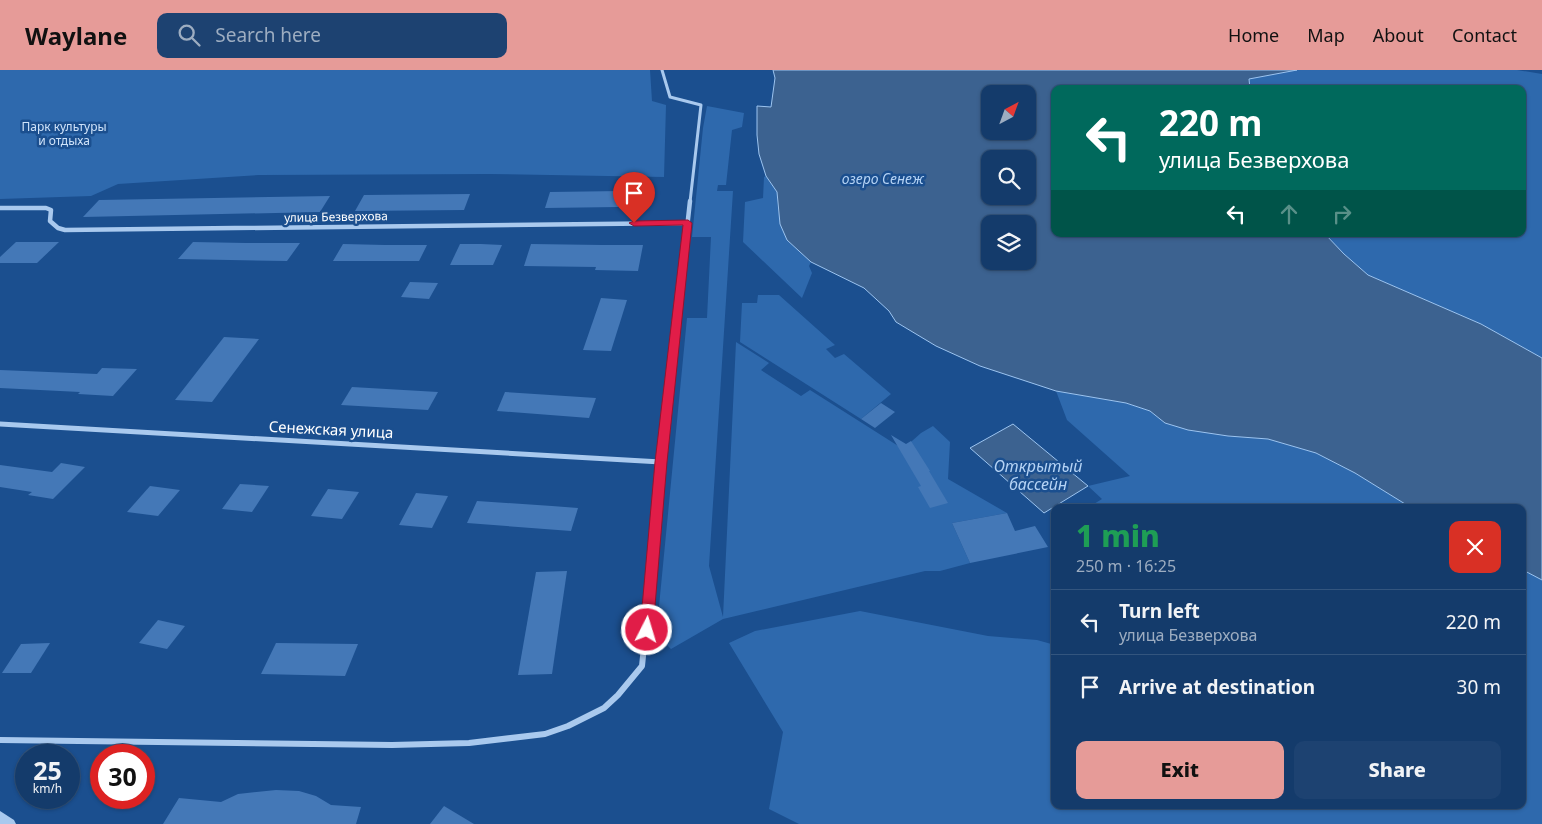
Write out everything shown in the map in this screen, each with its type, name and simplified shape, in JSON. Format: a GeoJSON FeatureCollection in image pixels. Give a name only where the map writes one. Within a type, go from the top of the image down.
{"type":"FeatureCollection","features":[{"type":"Feature","properties":{"kind":"street"},"geometry":{"type":"LineString","coordinates":[[0,740],[469,743],[545,734],[568,726],[604,708],[618,695],[642,666],[645,648],[661,462],[701,105],[670,97],[662,70]]}},
{"type":"Feature","properties":{"kind":"street","name":"улица Безверхова"},"geometry":{"type":"LineString","coordinates":[[0,208],[46,208],[51,210],[50,221],[53,225],[65,230],[688,223]]}},
{"type":"Feature","properties":{"kind":"street","name":"Сенежская улица"},"geometry":{"type":"LineString","coordinates":[[0,424],[661,462]]}},
{"type":"Feature","properties":{"kind":"street"},"geometry":{"type":"LineString","coordinates":[[0,817],[10,824]]}},
{"type":"Feature","properties":{"kind":"green space","name":"Парк культуры и отдыха"},"geometry":{"type":"Polygon","coordinates":[[[0,70],[650,70],[652,101],[666,105],[664,177],[489,174],[259,175],[118,184],[91,196],[0,199],[0,70]]]}},
{"type":"Feature","properties":{"kind":"green space"},"geometry":{"type":"Polygon","coordinates":[[[1297,70],[1517,70],[1542,74],[1542,358],[1481,324],[1368,275],[1328,237],[1526,237],[1526,85],[1249,85],[1248,79],[1297,70]]]}},
{"type":"Feature","properties":{"kind":"green space"},"geometry":{"type":"Polygon","coordinates":[[[707,106],[744,113],[742,127],[732,130],[726,185],[718,185],[717,191],[733,191],[709,566],[723,617],[736,342],[769,363],[761,370],[801,396],[810,390],[903,449],[921,433],[933,426],[950,442],[948,479],[1007,513],[952,523],[970,563],[940,571],[925,571],[723,619],[671,649],[662,640],[657,627],[687,318],[707,318],[711,237],[692,237],[707,106]]]}},
{"type":"Feature","properties":{"kind":"green space"},"geometry":{"type":"Polygon","coordinates":[[[766,176],[777,192],[778,210],[787,240],[811,262],[809,266],[812,273],[802,298],[743,242],[745,202],[763,198],[764,177],[766,176]]]}},
{"type":"Feature","properties":{"kind":"green space"},"geometry":{"type":"Polygon","coordinates":[[[758,295],[779,295],[835,345],[826,349],[835,358],[844,354],[891,394],[861,419],[740,342],[742,303],[757,303],[758,295]]]}},
{"type":"Feature","properties":{"kind":"green space"},"geometry":{"type":"Polygon","coordinates":[[[1056,391],[1126,403],[1150,411],[1165,423],[1228,436],[1268,439],[1316,453],[1355,473],[1405,504],[1094,504],[1102,499],[1088,486],[1130,476],[1067,420],[1056,391]]]}},
{"type":"Feature","properties":{"kind":"green space"},"geometry":{"type":"Polygon","coordinates":[[[1526,572],[1542,580],[1542,824],[799,824],[769,809],[783,732],[729,643],[755,631],[860,611],[988,636],[1037,640],[1051,644],[1051,809],[1526,809],[1526,572]]]}},
{"type":"Feature","properties":{"kind":"water","name":"озеро Сенеж"},"geometry":{"type":"Polygon","coordinates":[[[773,70],[1297,70],[1249,79],[1250,85],[1051,85],[1051,237],[1328,237],[1368,275],[1481,324],[1542,358],[1542,580],[1526,572],[1526,504],[1405,504],[1355,473],[1316,453],[1268,439],[1188,430],[1165,423],[1150,411],[1126,403],[1056,391],[980,366],[936,346],[896,322],[889,311],[864,288],[811,262],[787,240],[780,224],[777,192],[766,176],[759,154],[757,106],[771,107],[775,78],[773,70]]]}},
{"type":"Feature","properties":{"kind":"water","name":"Открытый бассейн"},"geometry":{"type":"Polygon","coordinates":[[[1013,424],[1088,486],[1059,504],[1051,504],[1051,509],[1044,513],[970,448],[1013,424]]]}},
{"type":"Feature","properties":{"kind":"building"},"geometry":{"type":"Polygon","coordinates":[[[621,191],[618,207],[545,208],[550,192],[621,191]]]}},
{"type":"Feature","properties":{"kind":"building"},"geometry":{"type":"Polygon","coordinates":[[[470,194],[464,210],[355,211],[364,195],[470,194]]]}},
{"type":"Feature","properties":{"kind":"building"},"geometry":{"type":"Polygon","coordinates":[[[330,196],[320,212],[83,217],[99,200],[330,196]]]}},
{"type":"Feature","properties":{"kind":"building"},"geometry":{"type":"Polygon","coordinates":[[[16,242],[59,242],[37,263],[0,263],[0,257],[16,242]]]}},
{"type":"Feature","properties":{"kind":"building"},"geometry":{"type":"Polygon","coordinates":[[[193,242],[300,243],[287,261],[178,259],[193,242]]]}},
{"type":"Feature","properties":{"kind":"building"},"geometry":{"type":"Polygon","coordinates":[[[343,244],[427,245],[419,261],[333,261],[343,244]]]}},
{"type":"Feature","properties":{"kind":"building"},"geometry":{"type":"Polygon","coordinates":[[[460,244],[502,245],[493,265],[450,265],[460,244]]]}},
{"type":"Feature","properties":{"kind":"building"},"geometry":{"type":"Polygon","coordinates":[[[531,244],[643,245],[638,271],[595,270],[596,267],[524,266],[531,244]]]}},
{"type":"Feature","properties":{"kind":"building"},"geometry":{"type":"Polygon","coordinates":[[[410,282],[438,283],[429,299],[401,297],[410,282]]]}},
{"type":"Feature","properties":{"kind":"building"},"geometry":{"type":"Polygon","coordinates":[[[601,298],[627,300],[611,351],[583,350],[601,298]]]}},
{"type":"Feature","properties":{"kind":"building"},"geometry":{"type":"Polygon","coordinates":[[[224,337],[259,339],[212,402],[175,400],[224,337]]]}},
{"type":"Feature","properties":{"kind":"building"},"geometry":{"type":"Polygon","coordinates":[[[102,368],[137,369],[113,396],[78,394],[80,392],[0,388],[0,370],[97,374],[102,368]]]}},
{"type":"Feature","properties":{"kind":"building"},"geometry":{"type":"Polygon","coordinates":[[[352,387],[438,392],[428,410],[341,405],[352,387]]]}},
{"type":"Feature","properties":{"kind":"building"},"geometry":{"type":"Polygon","coordinates":[[[505,392],[596,398],[589,418],[497,411],[505,392]]]}},
{"type":"Feature","properties":{"kind":"building"},"geometry":{"type":"Polygon","coordinates":[[[881,403],[895,412],[875,428],[861,419],[881,403]]]}},
{"type":"Feature","properties":{"kind":"building"},"geometry":{"type":"Polygon","coordinates":[[[891,435],[906,444],[911,441],[948,503],[930,508],[918,487],[921,486],[891,435]]]}},
{"type":"Feature","properties":{"kind":"building"},"geometry":{"type":"Polygon","coordinates":[[[61,463],[85,467],[53,499],[28,495],[32,492],[0,487],[0,465],[52,472],[61,463]]]}},
{"type":"Feature","properties":{"kind":"building"},"geometry":{"type":"Polygon","coordinates":[[[240,484],[269,486],[252,512],[222,509],[240,484]]]}},
{"type":"Feature","properties":{"kind":"building"},"geometry":{"type":"Polygon","coordinates":[[[150,486],[180,490],[158,516],[127,512],[150,486]]]}},
{"type":"Feature","properties":{"kind":"building"},"geometry":{"type":"Polygon","coordinates":[[[328,489],[359,492],[342,519],[311,516],[328,489]]]}},
{"type":"Feature","properties":{"kind":"building"},"geometry":{"type":"Polygon","coordinates":[[[416,493],[448,496],[432,528],[399,525],[416,493]]]}},
{"type":"Feature","properties":{"kind":"building"},"geometry":{"type":"Polygon","coordinates":[[[477,501],[578,508],[571,531],[467,523],[477,501]]]}},
{"type":"Feature","properties":{"kind":"building"},"geometry":{"type":"Polygon","coordinates":[[[1007,513],[1015,531],[1035,526],[1048,547],[970,563],[952,523],[1007,513]]]}},
{"type":"Feature","properties":{"kind":"building"},"geometry":{"type":"Polygon","coordinates":[[[567,571],[552,674],[518,675],[536,572],[567,571]]]}},
{"type":"Feature","properties":{"kind":"building"},"geometry":{"type":"Polygon","coordinates":[[[158,620],[185,626],[167,649],[139,643],[158,620]]]}},
{"type":"Feature","properties":{"kind":"building"},"geometry":{"type":"Polygon","coordinates":[[[50,643],[31,673],[2,673],[21,644],[50,643]]]}},
{"type":"Feature","properties":{"kind":"building"},"geometry":{"type":"Polygon","coordinates":[[[276,643],[358,644],[345,676],[261,674],[276,643]]]}},
{"type":"Feature","properties":{"kind":"building"},"geometry":{"type":"Polygon","coordinates":[[[276,790],[299,791],[316,796],[331,805],[361,807],[356,824],[163,824],[179,798],[221,802],[238,794],[276,790]]]}},
{"type":"Feature","properties":{"kind":"building"},"geometry":{"type":"Polygon","coordinates":[[[444,806],[474,824],[430,824],[444,806]]]}},
{"type":"Feature","properties":{"kind":"route"},"geometry":{"type":"LineString","coordinates":[[634,223],[688,223],[661,462],[647,630]]}}]}
